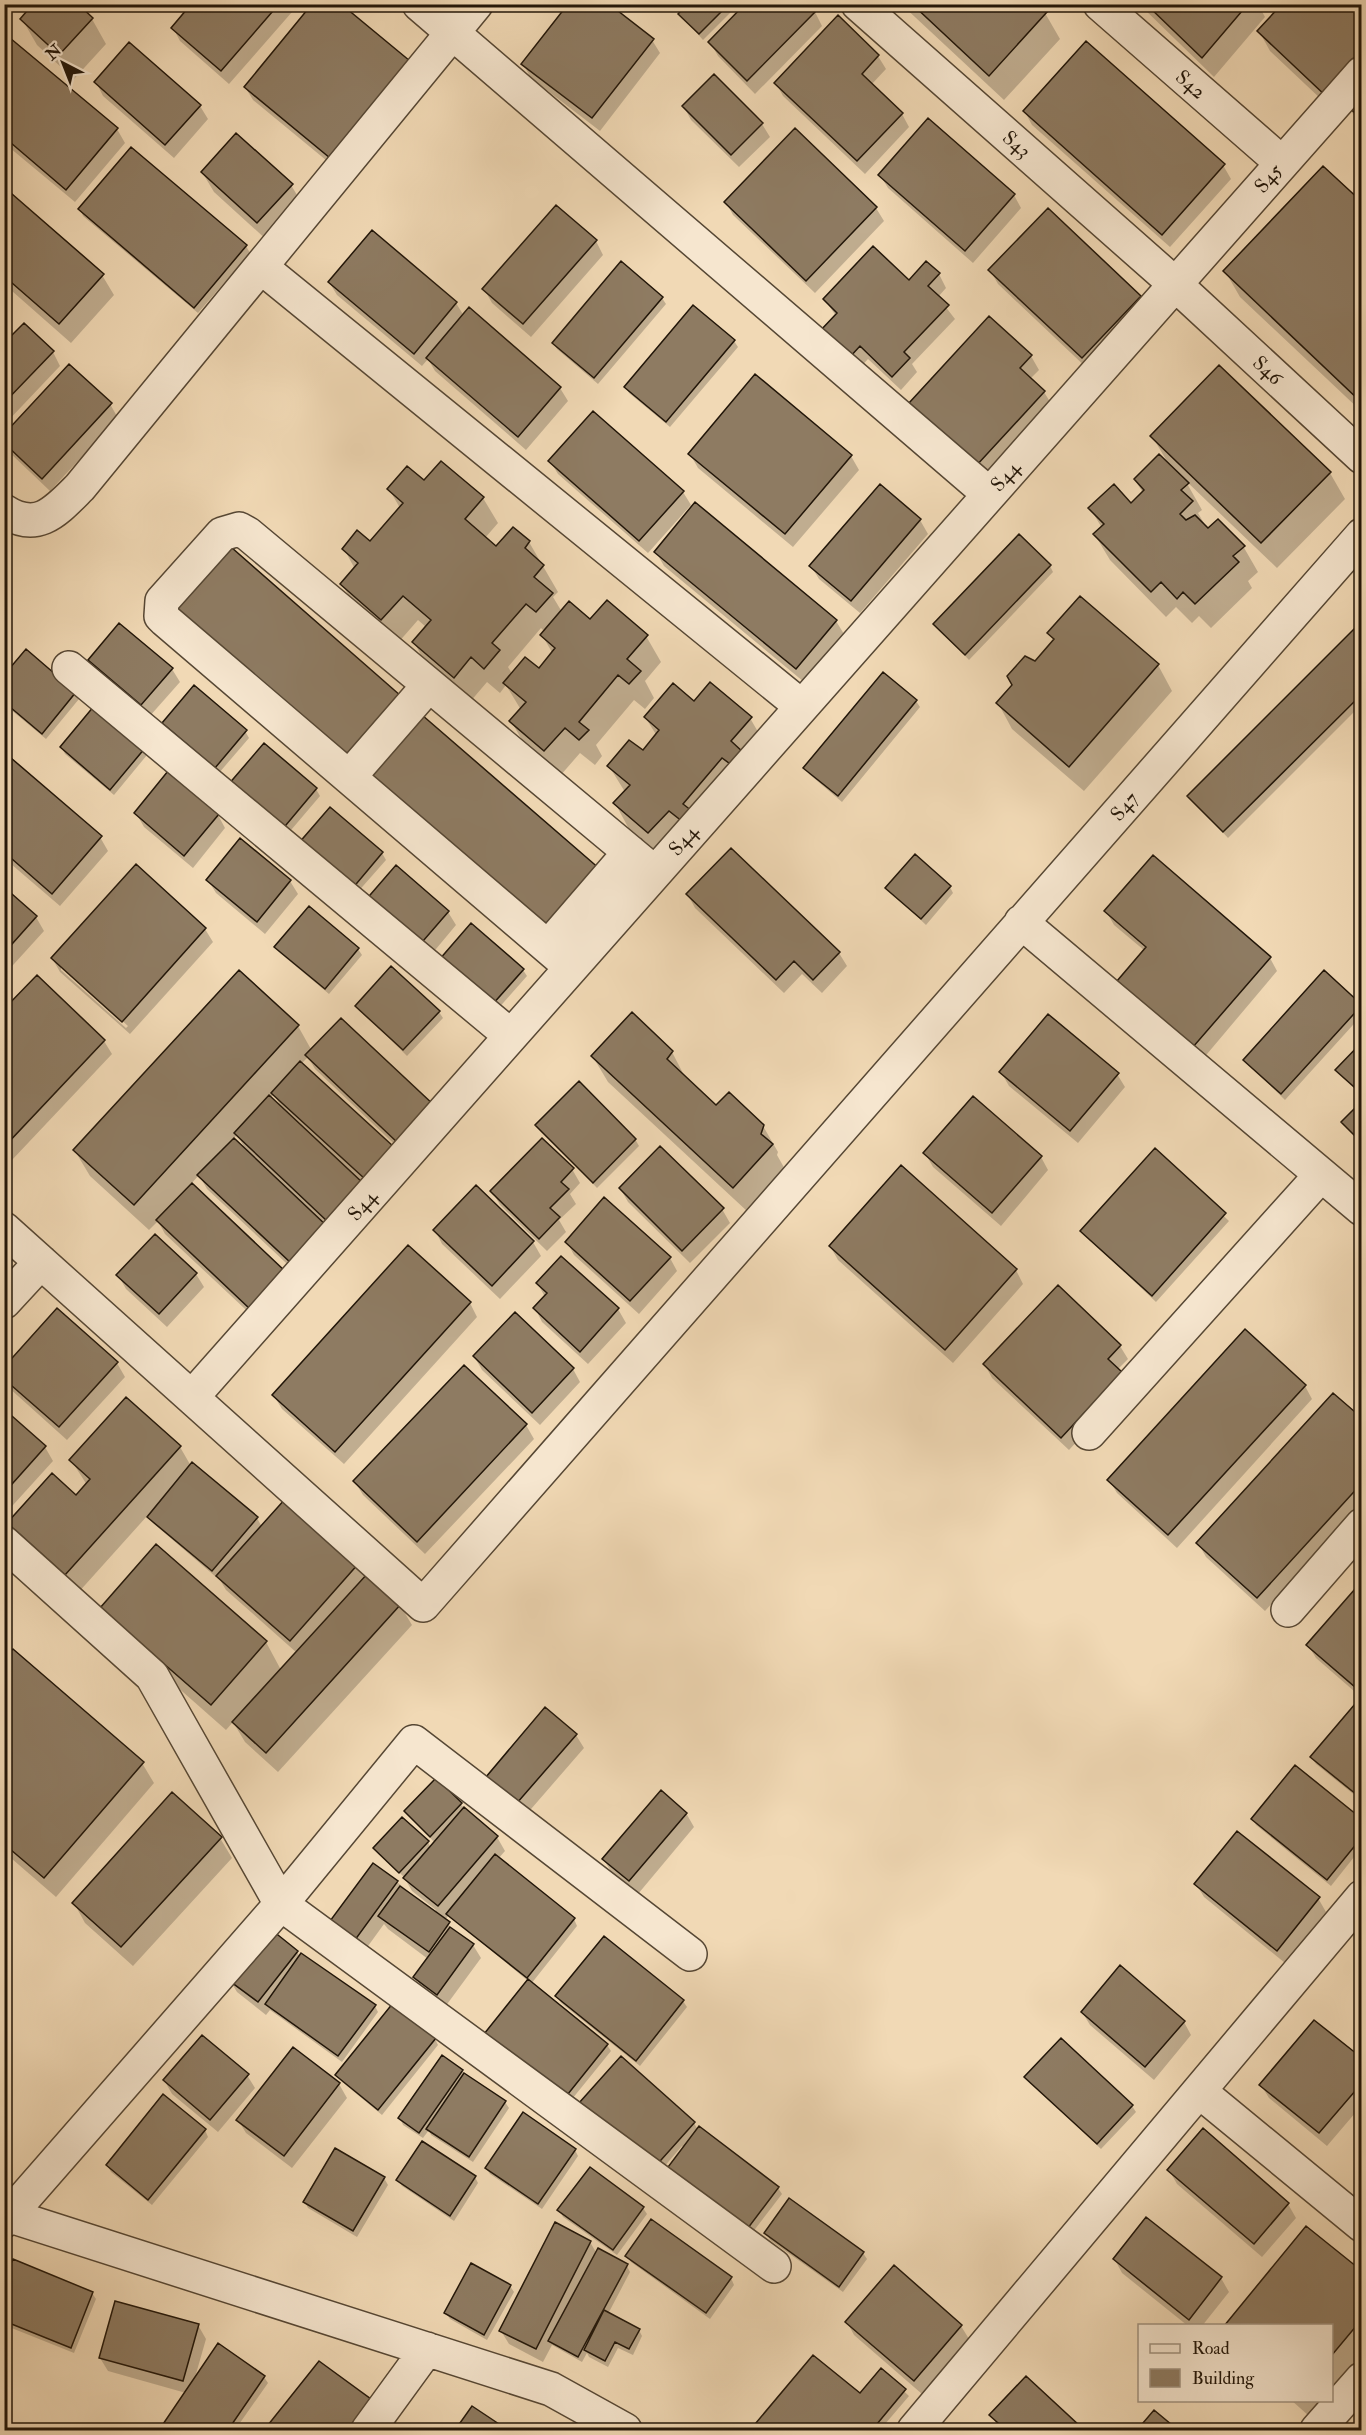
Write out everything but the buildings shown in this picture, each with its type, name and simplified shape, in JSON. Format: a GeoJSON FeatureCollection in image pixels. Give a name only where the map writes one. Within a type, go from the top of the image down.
{"type":"FeatureCollection","features":[{"type":"Feature","properties":{"kind":"street"},"geometry":{"type":"LineString","coordinates":[[419,4],[989,494]]}},
{"type":"Feature","properties":{"kind":"street"},"geometry":{"type":"LineString","coordinates":[[4,511],[19,520],[38,521],[61,506],[88,478],[476,4]]}},
{"type":"Feature","properties":{"kind":"street","name":"S43"},"geometry":{"type":"LineString","coordinates":[[858,4],[1175,284]]}},
{"type":"Feature","properties":{"kind":"street","name":"S42"},"geometry":{"type":"LineString","coordinates":[[1100,4],[1282,163]]}},
{"type":"Feature","properties":{"kind":"street","name":"S45"},"geometry":{"type":"LineString","coordinates":[[1175,284],[1362,73]]}},
{"type":"Feature","properties":{"kind":"street"},"geometry":{"type":"LineString","coordinates":[[261,267],[801,706]]}},
{"type":"Feature","properties":{"kind":"street","name":"S46"},"geometry":{"type":"LineString","coordinates":[[1175,284],[1362,457]]}},
{"type":"Feature","properties":{"kind":"street","name":"S44"},"geometry":{"type":"LineString","coordinates":[[192,1397],[511,1036],[560,957],[655,873],[1175,284]]}},
{"type":"Feature","properties":{"kind":"street"},"geometry":{"type":"LineString","coordinates":[[630,852],[560,957],[165,620],[161,616],[162,601],[222,534],[239,529],[255,539],[429,685],[630,852],[655,873]]}},
{"type":"Feature","properties":{"kind":"street","name":"S47"},"geometry":{"type":"LineString","coordinates":[[192,1397],[423,1605],[1362,535]]}},
{"type":"Feature","properties":{"kind":"street"},"geometry":{"type":"LineString","coordinates":[[69,668],[511,1036]]}},
{"type":"Feature","properties":{"kind":"street"},"geometry":{"type":"LineString","coordinates":[[349,777],[429,685]]}},
{"type":"Feature","properties":{"kind":"street"},"geometry":{"type":"LineString","coordinates":[[1021,922],[1362,1209]]}},
{"type":"Feature","properties":{"kind":"street"},"geometry":{"type":"LineString","coordinates":[[1089,1433],[1321,1175]]}},
{"type":"Feature","properties":{"kind":"street"},"geometry":{"type":"LineString","coordinates":[[4,1229],[192,1397]]}},
{"type":"Feature","properties":{"kind":"street"},"geometry":{"type":"LineString","coordinates":[[4,1302],[41,1262]]}},
{"type":"Feature","properties":{"kind":"street"},"geometry":{"type":"LineString","coordinates":[[1288,1610],[1362,1525]]}},
{"type":"Feature","properties":{"kind":"street"},"geometry":{"type":"LineString","coordinates":[[4,1543],[152,1676],[282,1904],[774,2266]]}},
{"type":"Feature","properties":{"kind":"street"},"geometry":{"type":"LineString","coordinates":[[625,2430],[551,2389],[6,2217],[282,1904],[414,1742],[690,1954]]}},
{"type":"Feature","properties":{"kind":"street"},"geometry":{"type":"LineString","coordinates":[[914,2430],[1362,1897]]}},
{"type":"Feature","properties":{"kind":"street"},"geometry":{"type":"LineString","coordinates":[[1199,2091],[1362,2225]]}},
{"type":"Feature","properties":{"kind":"street"},"geometry":{"type":"LineString","coordinates":[[368,2430],[427,2349]]}},
{"type":"Feature","properties":{"kind":"street"},"geometry":{"type":"LineString","coordinates":[[1317,2430],[1362,2379]]}}]}
